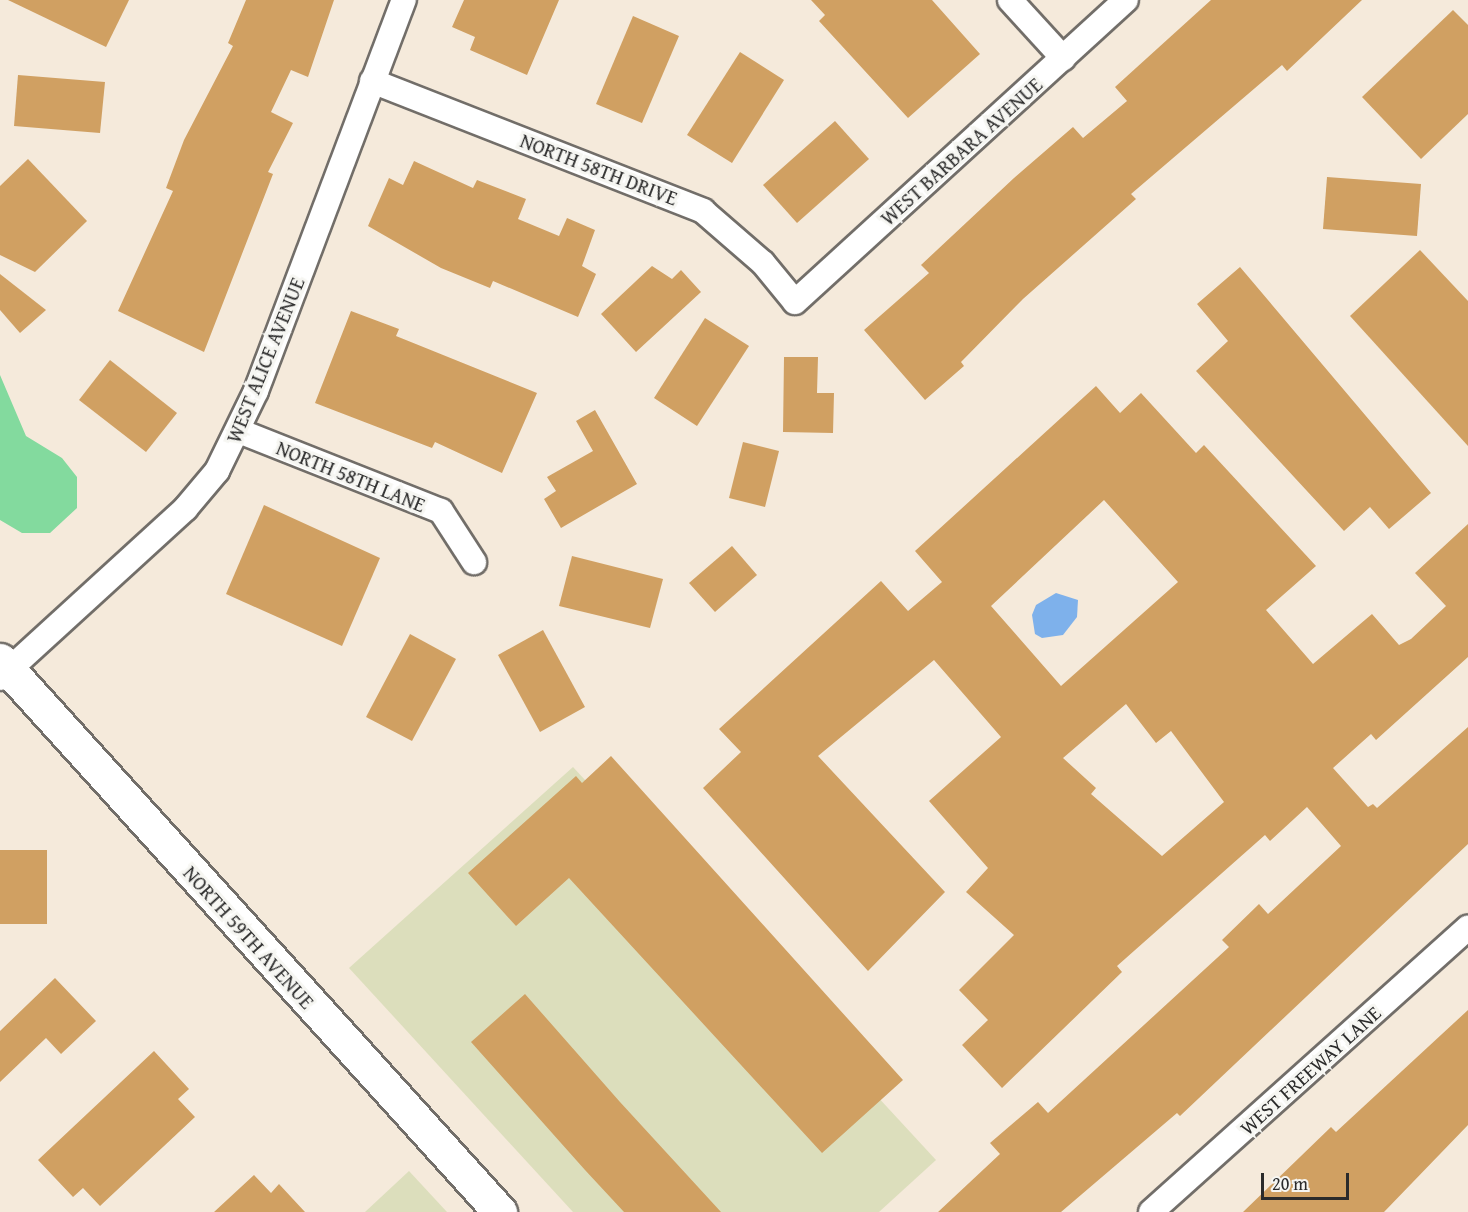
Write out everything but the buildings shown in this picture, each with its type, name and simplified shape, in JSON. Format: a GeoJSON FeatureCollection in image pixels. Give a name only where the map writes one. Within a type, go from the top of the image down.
{"type":"FeatureCollection","features":[{"type":"Feature","properties":{"kind":"main road","name":"NORTH 59TH AVENUE"},"geometry":{"type":"LineString","coordinates":[[3,669],[500,1212]]}},
{"type":"Feature","properties":{"kind":"street","name":"WEST ALICE AVENUE"},"geometry":{"type":"LineString","coordinates":[[3,669],[185,509],[217,471],[239,431],[404,0]]}},
{"type":"Feature","properties":{"kind":"street"},"geometry":{"type":"LineString","coordinates":[[1010,0],[1063,58]]}},
{"type":"Feature","properties":{"kind":"street","name":"WEST BARBARA AVENUE"},"geometry":{"type":"LineString","coordinates":[[795,302],[1126,0]]}},
{"type":"Feature","properties":{"kind":"street","name":"NORTH 58TH DRIVE"},"geometry":{"type":"LineString","coordinates":[[372,81],[703,211],[763,263],[795,302]]}},
{"type":"Feature","properties":{"kind":"street","name":"NORTH 58TH LANE"},"geometry":{"type":"LineString","coordinates":[[239,431],[441,512],[474,562]]}},
{"type":"Feature","properties":{"kind":"street","name":"WEST FREEWAY LANE"},"geometry":{"type":"LineString","coordinates":[[1162,1208],[1468,928]]}},
{"type":"Feature","properties":{"kind":"shaded area"},"geometry":{"type":"Polygon","coordinates":[[[573,767],[936,1160],[879,1212],[573,1212],[349,968],[573,767]]]}},
{"type":"Feature","properties":{"kind":"shaded area"},"geometry":{"type":"Polygon","coordinates":[[[409,1171],[447,1212],[365,1212],[409,1171]]]}},
{"type":"Feature","properties":{"kind":"green space"},"geometry":{"type":"Polygon","coordinates":[[[0,375],[26,436],[62,458],[77,477],[77,508],[50,533],[22,533],[0,520],[0,375]]]}},
{"type":"Feature","properties":{"kind":"water"},"geometry":{"type":"Polygon","coordinates":[[[1056,593],[1078,600],[1077,617],[1063,635],[1042,638],[1035,634],[1032,615],[1036,605],[1056,593]]]}}]}
